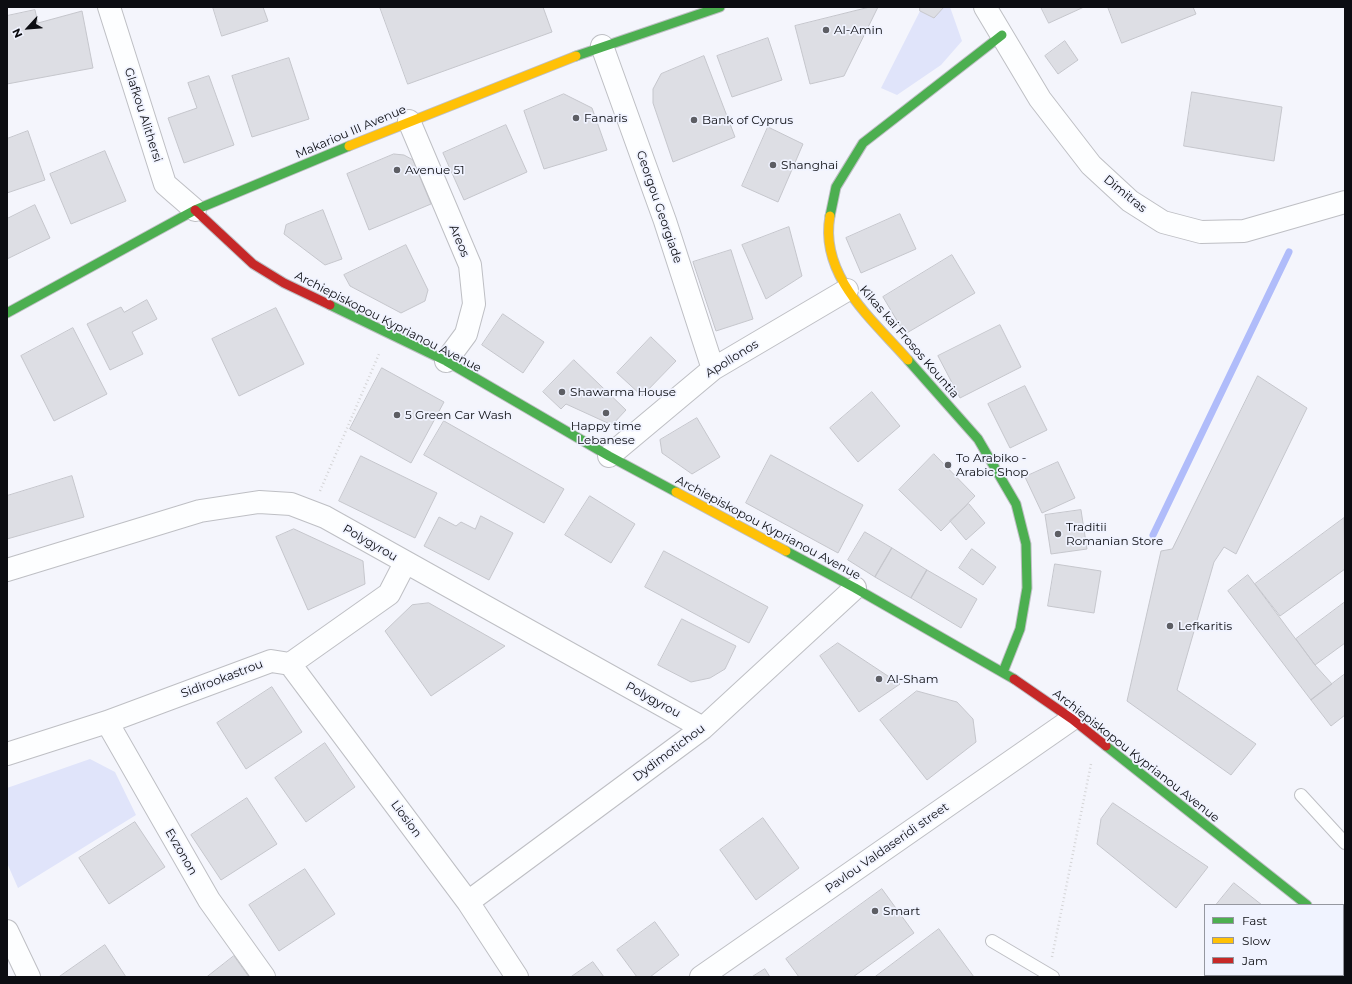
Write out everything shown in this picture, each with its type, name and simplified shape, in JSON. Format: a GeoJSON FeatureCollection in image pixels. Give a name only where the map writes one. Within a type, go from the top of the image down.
{"type":"FeatureCollection","features":[{"type":"Feature","properties":{"kind":"street","name":"Glafkou Alithersi"},"geometry":{"type":"LineString","coordinates":[[109,7],[165,184],[195,210]]}},
{"type":"Feature","properties":{"kind":"street","name":"Makariou III Avenue"},"geometry":{"type":"LineString","coordinates":[[7,313],[195,210],[409,120],[602,46],[720,7]]}},
{"type":"Feature","properties":{"kind":"street","name":"Dimitras"},"geometry":{"type":"LineString","coordinates":[[985,7],[1040,99],[1091,165],[1130,201],[1163,222],[1201,232],[1244,231],[1345,202]]}},
{"type":"Feature","properties":{"kind":"street","name":"Kikas kai Frosos Kountia"},"geometry":{"type":"LineString","coordinates":[[1002,35],[863,143],[836,187],[828,224],[831,255],[847,290],[978,439],[1016,504],[1026,544],[1027,588],[1020,629],[1003,672]]}},
{"type":"Feature","properties":{"kind":"street","name":"Georgou Georgiade"},"geometry":{"type":"LineString","coordinates":[[602,46],[665,221],[713,369]]}},
{"type":"Feature","properties":{"kind":"street","name":"Areos"},"geometry":{"type":"LineString","coordinates":[[409,120],[470,266],[474,304],[466,334],[446,361]]}},
{"type":"Feature","properties":{"kind":"street","name":"Archiepiskopou Kyprianou Avenue"},"geometry":{"type":"LineString","coordinates":[[195,210],[252,264],[284,283],[446,361],[609,456],[855,588],[1003,672],[1072,719],[1306,904]]}},
{"type":"Feature","properties":{"kind":"street","name":"Apollonos"},"geometry":{"type":"LineString","coordinates":[[609,456],[713,369],[847,290]]}},
{"type":"Feature","properties":{"kind":"street","name":"Polygyrou"},"geometry":{"type":"LineString","coordinates":[[7,570],[200,511],[259,502],[291,504],[325,517],[703,728]]}},
{"type":"Feature","properties":{"kind":"street"},"geometry":{"type":"LineString","coordinates":[[290,664],[389,594],[405,563]]}},
{"type":"Feature","properties":{"kind":"street","name":"Dydimotichou"},"geometry":{"type":"LineString","coordinates":[[468,902],[703,728],[855,588]]}},
{"type":"Feature","properties":{"kind":"street","name":"Sidirookastrou"},"geometry":{"type":"LineString","coordinates":[[7,754],[107,722],[271,660],[290,664]]}},
{"type":"Feature","properties":{"kind":"street","name":"Liosion"},"geometry":{"type":"LineString","coordinates":[[290,664],[468,902],[517,977]]}},
{"type":"Feature","properties":{"kind":"street","name":"Pavlou Valdaseridi street"},"geometry":{"type":"LineString","coordinates":[[701,977],[1072,719]]}},
{"type":"Feature","properties":{"kind":"street","name":"Evzonon"},"geometry":{"type":"LineString","coordinates":[[107,722],[208,900],[264,977]]}},
{"type":"Feature","properties":{"kind":"street"},"geometry":{"type":"LineString","coordinates":[[7,931],[30,977]]}},
{"type":"Feature","properties":{"kind":"lane"},"geometry":{"type":"LineString","coordinates":[[1301,795],[1345,843]]}},
{"type":"Feature","properties":{"kind":"lane"},"geometry":{"type":"LineString","coordinates":[[992,941],[1051,976]]}},
{"type":"Feature","properties":{"kind":"path"},"geometry":{"type":"LineString","coordinates":[[312,512],[387,333]]}},
{"type":"Feature","properties":{"kind":"path"},"geometry":{"type":"LineString","coordinates":[[1051,976],[1096,738]]}},
{"type":"Feature","properties":{"kind":"shaded area"},"geometry":{"type":"Polygon","coordinates":[[[944,7],[950,7],[962,41],[941,65],[897,95],[881,88],[920,11],[934,18],[944,7]]]}},
{"type":"Feature","properties":{"kind":"shaded area"},"geometry":{"type":"Polygon","coordinates":[[[90,759],[115,772],[136,815],[18,888],[7,863],[7,788],[90,759]]]}},
{"type":"Feature","properties":{"kind":"building"},"geometry":{"type":"Polygon","coordinates":[[[213,7],[263,7],[268,21],[222,36],[213,7]]]}},
{"type":"Feature","properties":{"kind":"building"},"geometry":{"type":"Polygon","coordinates":[[[380,7],[543,7],[552,32],[408,84],[380,7]]]}},
{"type":"Feature","properties":{"kind":"building"},"geometry":{"type":"Polygon","coordinates":[[[870,7],[878,7],[844,76],[810,84],[795,26],[870,7]]]}},
{"type":"Feature","properties":{"kind":"building"},"geometry":{"type":"Polygon","coordinates":[[[920,7],[944,7],[934,18],[920,11],[920,7]]]}},
{"type":"Feature","properties":{"kind":"building"},"geometry":{"type":"Polygon","coordinates":[[[1041,7],[1084,7],[1049,23],[1041,7]]]}},
{"type":"Feature","properties":{"kind":"building"},"geometry":{"type":"Polygon","coordinates":[[[1108,7],[1193,7],[1196,14],[1122,43],[1108,7]]]}},
{"type":"Feature","properties":{"kind":"building"},"geometry":{"type":"Polygon","coordinates":[[[35,10],[38,23],[82,11],[93,68],[7,84],[7,16],[35,10]]]}},
{"type":"Feature","properties":{"kind":"building"},"geometry":{"type":"Polygon","coordinates":[[[768,38],[782,80],[732,97],[717,56],[768,38]]]}},
{"type":"Feature","properties":{"kind":"building"},"geometry":{"type":"Polygon","coordinates":[[[1065,41],[1078,60],[1058,74],[1045,56],[1065,41]]]}},
{"type":"Feature","properties":{"kind":"building","name":"Bank of Cyprus"},"geometry":{"type":"Polygon","coordinates":[[[704,56],[735,137],[673,162],[653,103],[653,89],[661,74],[704,56]]]}},
{"type":"Feature","properties":{"kind":"building"},"geometry":{"type":"Polygon","coordinates":[[[289,58],[309,119],[252,137],[232,76],[289,58]]]}},
{"type":"Feature","properties":{"kind":"building"},"geometry":{"type":"Polygon","coordinates":[[[209,76],[234,145],[184,163],[168,118],[197,108],[188,83],[209,76]]]}},
{"type":"Feature","properties":{"kind":"building"},"geometry":{"type":"Polygon","coordinates":[[[1192,92],[1282,107],[1274,161],[1184,146],[1192,92]]]}},
{"type":"Feature","properties":{"kind":"building"},"geometry":{"type":"Polygon","coordinates":[[[564,94],[592,108],[607,150],[544,169],[524,111],[564,94]]]}},
{"type":"Feature","properties":{"kind":"building"},"geometry":{"type":"Polygon","coordinates":[[[506,125],[527,172],[464,200],[443,153],[506,125]]]}},
{"type":"Feature","properties":{"kind":"building","name":"Shanghai"},"geometry":{"type":"Polygon","coordinates":[[[768,127],[803,144],[778,202],[742,186],[768,127]]]}},
{"type":"Feature","properties":{"kind":"building"},"geometry":{"type":"Polygon","coordinates":[[[28,131],[45,180],[7,193],[7,139],[28,131]]]}},
{"type":"Feature","properties":{"kind":"building"},"geometry":{"type":"Polygon","coordinates":[[[105,151],[126,201],[71,224],[50,174],[105,151]]]}},
{"type":"Feature","properties":{"kind":"building"},"geometry":{"type":"Polygon","coordinates":[[[394,154],[404,155],[413,160],[431,204],[369,230],[347,174],[394,154]]]}},
{"type":"Feature","properties":{"kind":"building"},"geometry":{"type":"Polygon","coordinates":[[[35,205],[50,238],[7,259],[7,219],[35,205]]]}},
{"type":"Feature","properties":{"kind":"building"},"geometry":{"type":"Polygon","coordinates":[[[323,210],[342,259],[325,265],[284,234],[286,225],[323,210]]]}},
{"type":"Feature","properties":{"kind":"building"},"geometry":{"type":"Polygon","coordinates":[[[900,214],[916,249],[861,273],[846,238],[900,214]]]}},
{"type":"Feature","properties":{"kind":"building"},"geometry":{"type":"Polygon","coordinates":[[[789,227],[802,276],[766,299],[742,245],[789,227]]]}},
{"type":"Feature","properties":{"kind":"building"},"geometry":{"type":"Polygon","coordinates":[[[406,245],[428,290],[425,301],[401,313],[350,286],[344,275],[406,245]]]}},
{"type":"Feature","properties":{"kind":"building"},"geometry":{"type":"Polygon","coordinates":[[[731,250],[753,319],[716,331],[693,262],[731,250]]]}},
{"type":"Feature","properties":{"kind":"building"},"geometry":{"type":"Polygon","coordinates":[[[952,255],[975,293],[905,334],[883,297],[952,255]]]}},
{"type":"Feature","properties":{"kind":"building"},"geometry":{"type":"Polygon","coordinates":[[[147,300],[157,319],[132,332],[143,354],[110,370],[87,324],[121,307],[124,312],[147,300]]]}},
{"type":"Feature","properties":{"kind":"building"},"geometry":{"type":"Polygon","coordinates":[[[276,308],[304,364],[239,396],[212,339],[276,308]]]}},
{"type":"Feature","properties":{"kind":"building"},"geometry":{"type":"Polygon","coordinates":[[[503,314],[544,342],[523,373],[482,345],[503,314]]]}},
{"type":"Feature","properties":{"kind":"building"},"geometry":{"type":"Polygon","coordinates":[[[1000,325],[1021,367],[960,398],[938,356],[1000,325]]]}},
{"type":"Feature","properties":{"kind":"building"},"geometry":{"type":"Polygon","coordinates":[[[73,328],[107,394],[54,421],[21,356],[73,328]]]}},
{"type":"Feature","properties":{"kind":"building"},"geometry":{"type":"Polygon","coordinates":[[[651,337],[676,361],[642,396],[617,373],[651,337]]]}},
{"type":"Feature","properties":{"kind":"building"},"geometry":{"type":"Polygon","coordinates":[[[574,360],[626,410],[612,425],[566,404],[561,409],[543,392],[574,360]]]}},
{"type":"Feature","properties":{"kind":"building","name":"5 Green Car Wash"},"geometry":{"type":"Polygon","coordinates":[[[382,368],[444,402],[411,463],[350,429],[382,368]]]}},
{"type":"Feature","properties":{"kind":"building","name":"Lefkaritis"},"geometry":{"type":"Polygon","coordinates":[[[1258,376],[1307,408],[1236,554],[1224,547],[1214,562],[1177,690],[1256,744],[1231,775],[1127,701],[1161,551],[1172,549],[1258,376]]]}},
{"type":"Feature","properties":{"kind":"building"},"geometry":{"type":"Polygon","coordinates":[[[1025,386],[1047,430],[1010,448],[988,404],[1025,386]]]}},
{"type":"Feature","properties":{"kind":"building"},"geometry":{"type":"Polygon","coordinates":[[[872,392],[900,426],[858,462],[830,428],[872,392]]]}},
{"type":"Feature","properties":{"kind":"building"},"geometry":{"type":"Polygon","coordinates":[[[697,418],[720,457],[692,474],[662,453],[660,440],[697,418]]]}},
{"type":"Feature","properties":{"kind":"building"},"geometry":{"type":"Polygon","coordinates":[[[444,421],[564,489],[544,523],[424,455],[444,421]]]}},
{"type":"Feature","properties":{"kind":"building"},"geometry":{"type":"Polygon","coordinates":[[[934,454],[975,496],[941,531],[899,490],[934,454]]]}},
{"type":"Feature","properties":{"kind":"building"},"geometry":{"type":"Polygon","coordinates":[[[771,455],[863,505],[838,553],[746,503],[771,455]]]}},
{"type":"Feature","properties":{"kind":"building"},"geometry":{"type":"Polygon","coordinates":[[[361,456],[437,493],[415,538],[339,501],[361,456]]]}},
{"type":"Feature","properties":{"kind":"building"},"geometry":{"type":"Polygon","coordinates":[[[1058,462],[1075,498],[1042,513],[1025,477],[1058,462]]]}},
{"type":"Feature","properties":{"kind":"building"},"geometry":{"type":"Polygon","coordinates":[[[72,476],[84,517],[7,539],[7,496],[72,476]]]}},
{"type":"Feature","properties":{"kind":"building"},"geometry":{"type":"Polygon","coordinates":[[[590,496],[635,524],[611,563],[565,535],[590,496]]]}},
{"type":"Feature","properties":{"kind":"building"},"geometry":{"type":"Polygon","coordinates":[[[969,504],[985,523],[966,540],[950,521],[969,504]]]}},
{"type":"Feature","properties":{"kind":"building"},"geometry":{"type":"Polygon","coordinates":[[[1081,510],[1087,549],[1051,554],[1045,515],[1081,510]]]}},
{"type":"Feature","properties":{"kind":"building"},"geometry":{"type":"Polygon","coordinates":[[[481,516],[513,533],[489,580],[424,546],[439,517],[456,526],[461,522],[475,529],[481,516]]]}},
{"type":"Feature","properties":{"kind":"building"},"geometry":{"type":"Polygon","coordinates":[[[1344,518],[1345,569],[1280,616],[1255,584],[1344,518]]]}},
{"type":"Feature","properties":{"kind":"building"},"geometry":{"type":"Polygon","coordinates":[[[294,529],[363,561],[365,584],[308,610],[276,537],[294,529]]]}},
{"type":"Feature","properties":{"kind":"building"},"geometry":{"type":"Polygon","coordinates":[[[865,532],[892,548],[875,577],[848,560],[865,532]]]}},
{"type":"Feature","properties":{"kind":"building"},"geometry":{"type":"Polygon","coordinates":[[[892,548],[927,570],[911,598],[875,577],[892,548]]]}},
{"type":"Feature","properties":{"kind":"building"},"geometry":{"type":"Polygon","coordinates":[[[972,549],[996,567],[983,585],[959,568],[972,549]]]}},
{"type":"Feature","properties":{"kind":"building"},"geometry":{"type":"Polygon","coordinates":[[[664,551],[768,607],[749,643],[645,587],[664,551]]]}},
{"type":"Feature","properties":{"kind":"building"},"geometry":{"type":"Polygon","coordinates":[[[1055,564],[1101,571],[1094,613],[1048,606],[1055,564]]]}},
{"type":"Feature","properties":{"kind":"building"},"geometry":{"type":"Polygon","coordinates":[[[927,570],[977,599],[961,628],[911,598],[927,570]]]}},
{"type":"Feature","properties":{"kind":"building"},"geometry":{"type":"Polygon","coordinates":[[[1248,575],[1315,665],[1332,684],[1311,700],[1228,591],[1248,575]]]}},
{"type":"Feature","properties":{"kind":"building"},"geometry":{"type":"Polygon","coordinates":[[[1345,602],[1345,643],[1315,665],[1296,639],[1345,602]]]}},
{"type":"Feature","properties":{"kind":"building"},"geometry":{"type":"Polygon","coordinates":[[[429,603],[505,646],[431,696],[385,631],[412,605],[429,603]]]}},
{"type":"Feature","properties":{"kind":"building"},"geometry":{"type":"Polygon","coordinates":[[[682,619],[736,646],[725,669],[710,678],[691,682],[658,665],[682,619]]]}},
{"type":"Feature","properties":{"kind":"building"},"geometry":{"type":"Polygon","coordinates":[[[838,643],[900,684],[859,712],[820,656],[838,643]]]}},
{"type":"Feature","properties":{"kind":"building"},"geometry":{"type":"Polygon","coordinates":[[[1345,674],[1345,715],[1331,726],[1311,700],[1345,674]]]}},
{"type":"Feature","properties":{"kind":"building"},"geometry":{"type":"Polygon","coordinates":[[[272,687],[302,732],[246,769],[217,723],[272,687]]]}},
{"type":"Feature","properties":{"kind":"building"},"geometry":{"type":"Polygon","coordinates":[[[917,691],[957,702],[973,719],[976,742],[927,780],[880,720],[917,691]]]}},
{"type":"Feature","properties":{"kind":"building"},"geometry":{"type":"Polygon","coordinates":[[[325,743],[355,787],[306,822],[275,778],[325,743]]]}},
{"type":"Feature","properties":{"kind":"building"},"geometry":{"type":"Polygon","coordinates":[[[247,798],[277,844],[221,880],[191,835],[247,798]]]}},
{"type":"Feature","properties":{"kind":"building"},"geometry":{"type":"Polygon","coordinates":[[[1113,803],[1208,867],[1176,908],[1097,844],[1101,819],[1113,803]]]}},
{"type":"Feature","properties":{"kind":"building"},"geometry":{"type":"Polygon","coordinates":[[[763,818],[799,868],[756,900],[720,850],[763,818]]]}},
{"type":"Feature","properties":{"kind":"building"},"geometry":{"type":"Polygon","coordinates":[[[135,822],[165,867],[109,904],[79,858],[135,822]]]}},
{"type":"Feature","properties":{"kind":"building"},"geometry":{"type":"Polygon","coordinates":[[[305,869],[335,914],[279,951],[249,905],[305,869]]]}},
{"type":"Feature","properties":{"kind":"building"},"geometry":{"type":"Polygon","coordinates":[[[1234,883],[1261,904],[1217,904],[1234,883]]]}},
{"type":"Feature","properties":{"kind":"building","name":"Smart"},"geometry":{"type":"Polygon","coordinates":[[[882,889],[914,933],[853,977],[799,977],[786,959],[882,889]]]}},
{"type":"Feature","properties":{"kind":"building"},"geometry":{"type":"Polygon","coordinates":[[[655,922],[679,955],[650,977],[637,977],[617,950],[655,922]]]}},
{"type":"Feature","properties":{"kind":"building"},"geometry":{"type":"Polygon","coordinates":[[[939,929],[974,977],[875,977],[939,929]]]}},
{"type":"Feature","properties":{"kind":"building"},"geometry":{"type":"Polygon","coordinates":[[[105,945],[126,977],[59,977],[105,945]]]}},
{"type":"Feature","properties":{"kind":"building"},"geometry":{"type":"Polygon","coordinates":[[[234,956],[249,977],[207,977],[234,956]]]}},
{"type":"Feature","properties":{"kind":"building"},"geometry":{"type":"Polygon","coordinates":[[[593,962],[604,977],[571,977],[593,962]]]}},
{"type":"Feature","properties":{"kind":"building"},"geometry":{"type":"Polygon","coordinates":[[[765,969],[770,977],[752,977],[765,969]]]}},
{"type":"Feature","properties":{"kind":"building"},"geometry":{"type":"Polygon","coordinates":[[[1260,976],[1338,976],[1336,977],[1260,976]]]}},
{"type":"Feature","properties":{"kind":"waterway"},"geometry":{"type":"LineString","coordinates":[[1153,535],[1289,252]]}},
{"type":"Feature","properties":{"kind":"traffic: fast"},"geometry":{"type":"LineString","coordinates":[[576,56],[720,7]]}},
{"type":"Feature","properties":{"kind":"traffic: fast"},"geometry":{"type":"LineString","coordinates":[[830,216],[836,187],[863,143],[1002,35]]}},
{"type":"Feature","properties":{"kind":"traffic: fast"},"geometry":{"type":"LineString","coordinates":[[7,313],[195,210],[349,146]]}},
{"type":"Feature","properties":{"kind":"traffic: fast"},"geometry":{"type":"LineString","coordinates":[[330,305],[446,361],[609,456],[676,492]]}},
{"type":"Feature","properties":{"kind":"traffic: fast"},"geometry":{"type":"LineString","coordinates":[[908,360],[978,439],[1016,504],[1026,544],[1027,588],[1020,629],[1003,672]]}},
{"type":"Feature","properties":{"kind":"traffic: fast"},"geometry":{"type":"LineString","coordinates":[[786,551],[855,588],[1014,679]]}},
{"type":"Feature","properties":{"kind":"traffic: fast"},"geometry":{"type":"LineString","coordinates":[[1106,746],[1306,904]]}},
{"type":"Feature","properties":{"kind":"traffic: slow"},"geometry":{"type":"LineString","coordinates":[[349,146],[576,56]]}},
{"type":"Feature","properties":{"kind":"traffic: slow"},"geometry":{"type":"LineString","coordinates":[[830,216],[829,238],[833,258],[841,277],[852,296],[865,313],[908,360]]}},
{"type":"Feature","properties":{"kind":"traffic: slow"},"geometry":{"type":"LineString","coordinates":[[676,492],[786,551]]}},
{"type":"Feature","properties":{"kind":"traffic: jam"},"geometry":{"type":"LineString","coordinates":[[195,210],[253,264],[284,283],[330,305]]}},
{"type":"Feature","properties":{"kind":"traffic: jam"},"geometry":{"type":"LineString","coordinates":[[1014,679],[1072,719],[1106,746]]}},
{"type":"Feature","properties":{"kind":"place","name":"Al-Amin"},"geometry":{"type":"Point","coordinates":[826,30]}},
{"type":"Feature","properties":{"kind":"place","name":"Fanaris"},"geometry":{"type":"Point","coordinates":[576,118]}},
{"type":"Feature","properties":{"kind":"place","name":"Bank of Cyprus"},"geometry":{"type":"Point","coordinates":[694,120]}},
{"type":"Feature","properties":{"kind":"place","name":"Shanghai"},"geometry":{"type":"Point","coordinates":[773,165]}},
{"type":"Feature","properties":{"kind":"place","name":"Avenue 51"},"geometry":{"type":"Point","coordinates":[397,170]}},
{"type":"Feature","properties":{"kind":"place","name":"Shawarma House"},"geometry":{"type":"Point","coordinates":[562,392]}},
{"type":"Feature","properties":{"kind":"place","name":"Happy time Lebanese"},"geometry":{"type":"Point","coordinates":[606,413]}},
{"type":"Feature","properties":{"kind":"place","name":"5 Green Car Wash"},"geometry":{"type":"Point","coordinates":[397,415]}},
{"type":"Feature","properties":{"kind":"place","name":"To Arabiko - Arabic Shop"},"geometry":{"type":"Point","coordinates":[948,465]}},
{"type":"Feature","properties":{"kind":"place","name":"Traditii Romanian Store"},"geometry":{"type":"Point","coordinates":[1058,534]}},
{"type":"Feature","properties":{"kind":"place","name":"Lefkaritis"},"geometry":{"type":"Point","coordinates":[1170,626]}},
{"type":"Feature","properties":{"kind":"place","name":"Al-Sham"},"geometry":{"type":"Point","coordinates":[879,679]}},
{"type":"Feature","properties":{"kind":"place","name":"Smart"},"geometry":{"type":"Point","coordinates":[875,911]}}]}
